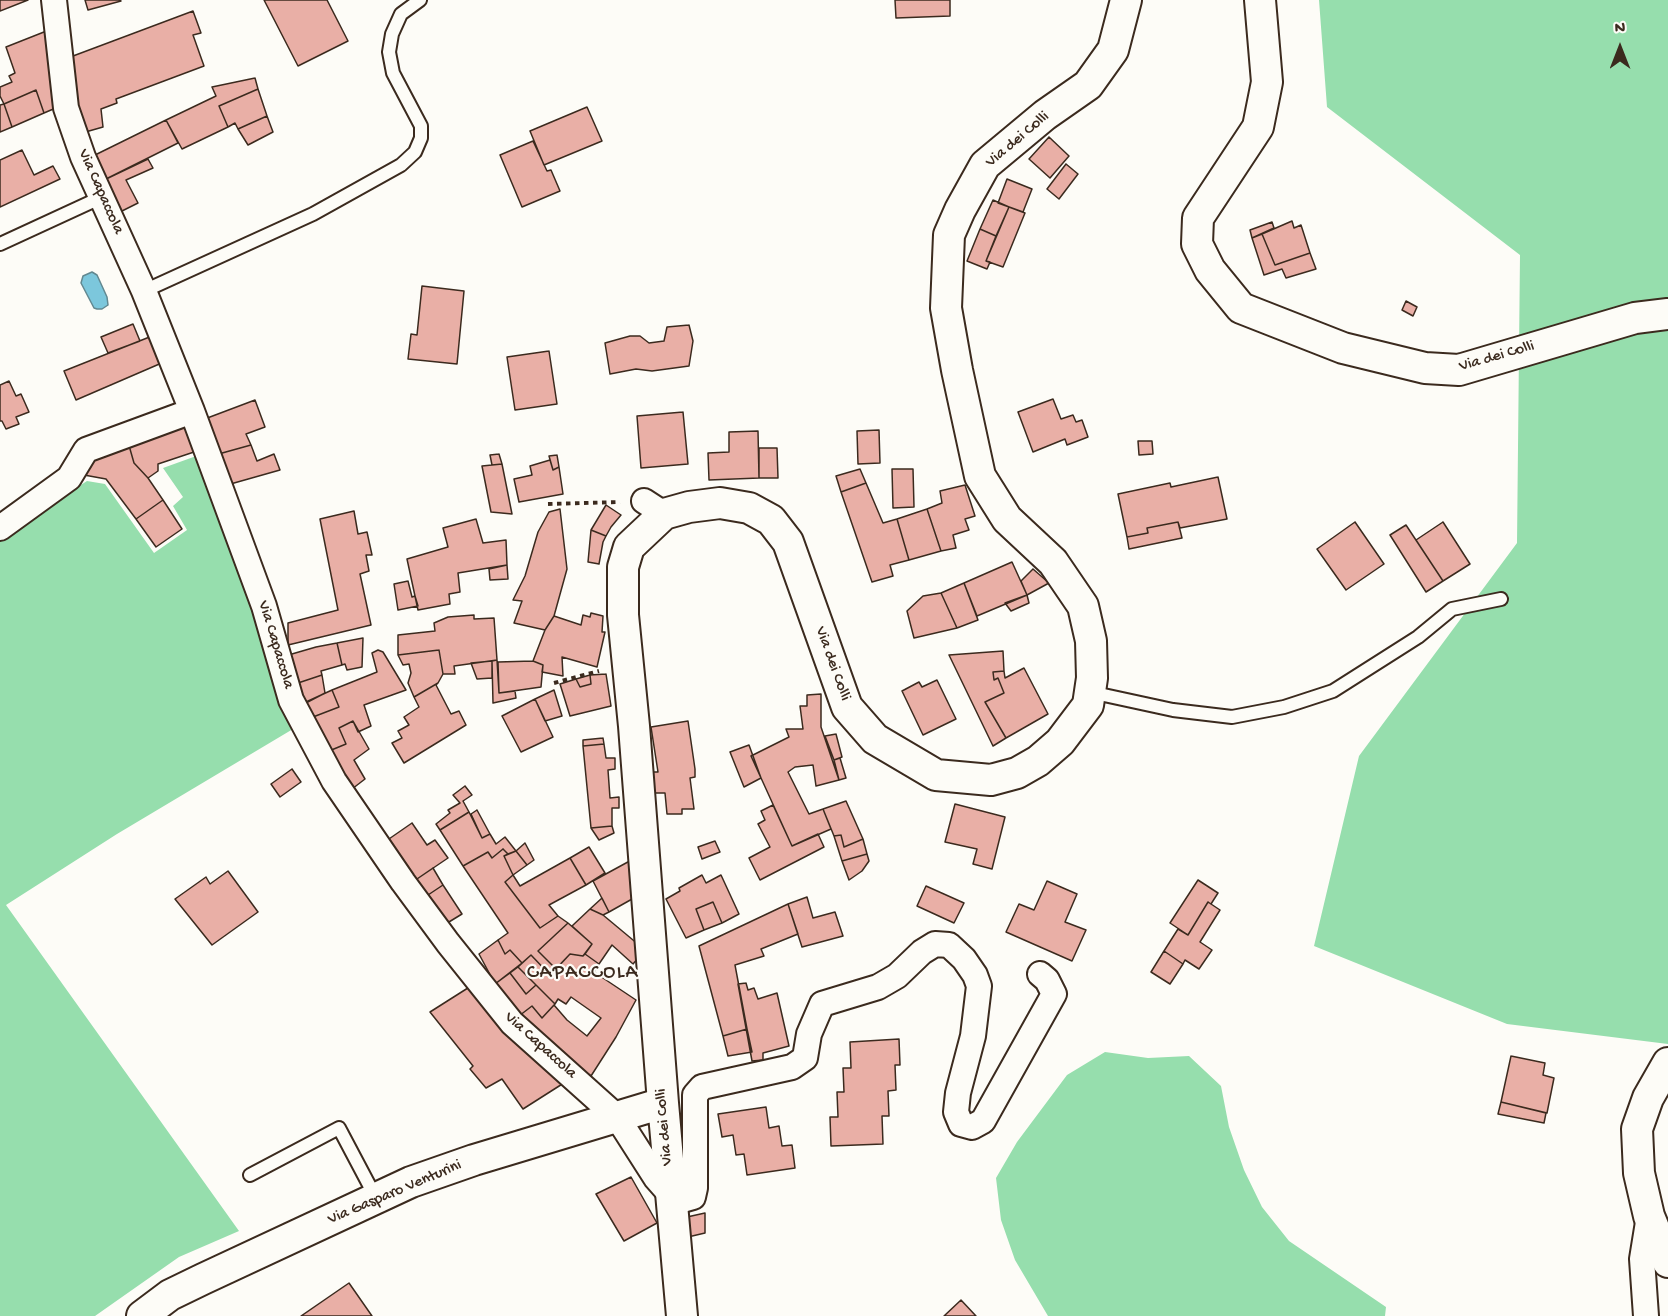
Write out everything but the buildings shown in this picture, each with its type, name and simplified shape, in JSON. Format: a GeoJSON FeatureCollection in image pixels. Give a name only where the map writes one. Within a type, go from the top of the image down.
{"type":"FeatureCollection","features":[{"type":"Feature","properties":{"kind":"street","name":"Via Capaccola"},"geometry":{"type":"LineString","coordinates":[[54,0],[66,108],[83,157],[144,291],[192,411],[264,606],[291,700],[334,781],[403,882],[503,1014],[617,1117],[671,1199]]}},
{"type":"Feature","properties":{"kind":"street","name":"Via dei Colli"},"geometry":{"type":"LineString","coordinates":[[682,1316],[623,615],[623,567],[628,547],[654,507],[689,507],[720,502],[749,508],[771,520],[788,542],[847,707],[875,739],[936,775],[991,780],[1017,773],[1038,761],[1060,742],[1088,705],[1092,678],[1091,641],[1083,606],[1053,562],[1007,519],[980,476],[946,308],[949,235],[985,165],[1045,116],[1088,85],[1113,50],[1126,0]]}},
{"type":"Feature","properties":{"kind":"street","name":"Via dei Colli"},"geometry":{"type":"LineString","coordinates":[[1260,0],[1267,82],[1258,127],[1198,218],[1197,243],[1210,270],[1241,308],[1342,348],[1425,368],[1459,370],[1635,318],[1668,314]]}},
{"type":"Feature","properties":{"kind":"street"},"geometry":{"type":"LineString","coordinates":[[0,528],[69,478],[86,450],[192,411]]}},
{"type":"Feature","properties":{"kind":"street","name":"Via dei Colli"},"geometry":{"type":"LineString","coordinates":[[671,1199],[693,1197],[695,1188],[695,1095],[702,1087],[792,1067],[805,1058],[809,1034],[822,1004],[878,987],[897,976],[922,952],[935,944],[949,945],[964,959],[975,975],[979,986],[974,1036],[958,1093],[956,1112],[961,1124],[972,1127],[983,1121],[1054,994],[1047,980],[1040,974]]}},
{"type":"Feature","properties":{"kind":"street"},"geometry":{"type":"LineString","coordinates":[[1668,1063],[1648,1098],[1637,1129],[1639,1173],[1659,1220],[1668,1262]]}},
{"type":"Feature","properties":{"kind":"street"},"geometry":{"type":"LineString","coordinates":[[1659,1220],[1665,1223],[1654,1194],[1652,1128],[1668,1069]]}},
{"type":"Feature","properties":{"kind":"street","name":"Via Gasparo Venturini"},"geometry":{"type":"LineString","coordinates":[[142,1316],[170,1295],[411,1182],[474,1160],[663,1103]]}},
{"type":"Feature","properties":{"kind":"street"},"geometry":{"type":"LineString","coordinates":[[1646,1316],[1642,1259],[1659,1220]]}},
{"type":"Feature","properties":{"kind":"lane"},"geometry":{"type":"LineString","coordinates":[[144,291],[313,214],[402,165],[415,152],[421,138],[421,126],[393,73],[389,52],[392,33],[402,14],[420,0]]}},
{"type":"Feature","properties":{"kind":"lane"},"geometry":{"type":"LineString","coordinates":[[0,244],[102,197]]}},
{"type":"Feature","properties":{"kind":"lane"},"geometry":{"type":"LineString","coordinates":[[1090,692],[1173,710],[1232,717],[1284,707],[1334,691],[1418,637],[1452,609],[1501,599]]}},
{"type":"Feature","properties":{"kind":"lane"},"geometry":{"type":"LineString","coordinates":[[250,1175],[339,1128],[376,1198]]}},
{"type":"Feature","properties":{"kind":"path"},"geometry":{"type":"LineString","coordinates":[[548,504],[654,507]]}},
{"type":"Feature","properties":{"kind":"path"},"geometry":{"type":"LineString","coordinates":[[554,683],[627,663]]}},
{"type":"Feature","properties":{"kind":"green space"},"geometry":{"type":"Polygon","coordinates":[[[1319,0],[1668,0],[1668,1044],[1507,1024],[1314,946],[1359,756],[1517,543],[1520,255],[1327,107],[1319,0]]]}},
{"type":"Feature","properties":{"kind":"green space"},"geometry":{"type":"Polygon","coordinates":[[[199,455],[246,583],[285,712],[293,729],[117,834],[6,905],[239,1231],[179,1257],[95,1316],[0,1316],[0,541],[87,481],[105,484],[154,553],[187,530],[173,506],[183,497],[163,468],[199,455]]]}},
{"type":"Feature","properties":{"kind":"green space"},"geometry":{"type":"Polygon","coordinates":[[[1105,1052],[1148,1058],[1189,1056],[1221,1086],[1229,1127],[1244,1170],[1262,1207],[1289,1241],[1386,1307],[1385,1316],[1048,1316],[1015,1260],[1001,1220],[996,1178],[1017,1142],[1067,1075],[1105,1052]]]}},
{"type":"Feature","properties":{"kind":"water"},"geometry":{"type":"Polygon","coordinates":[[[92,272],[97,275],[107,297],[108,305],[102,309],[94,308],[81,283],[83,276],[92,272]]]}},
{"type":"Feature","properties":{"kind":"district","name":"CAPACCOLA"},"geometry":{"type":"Point","coordinates":[583,974]}}]}
